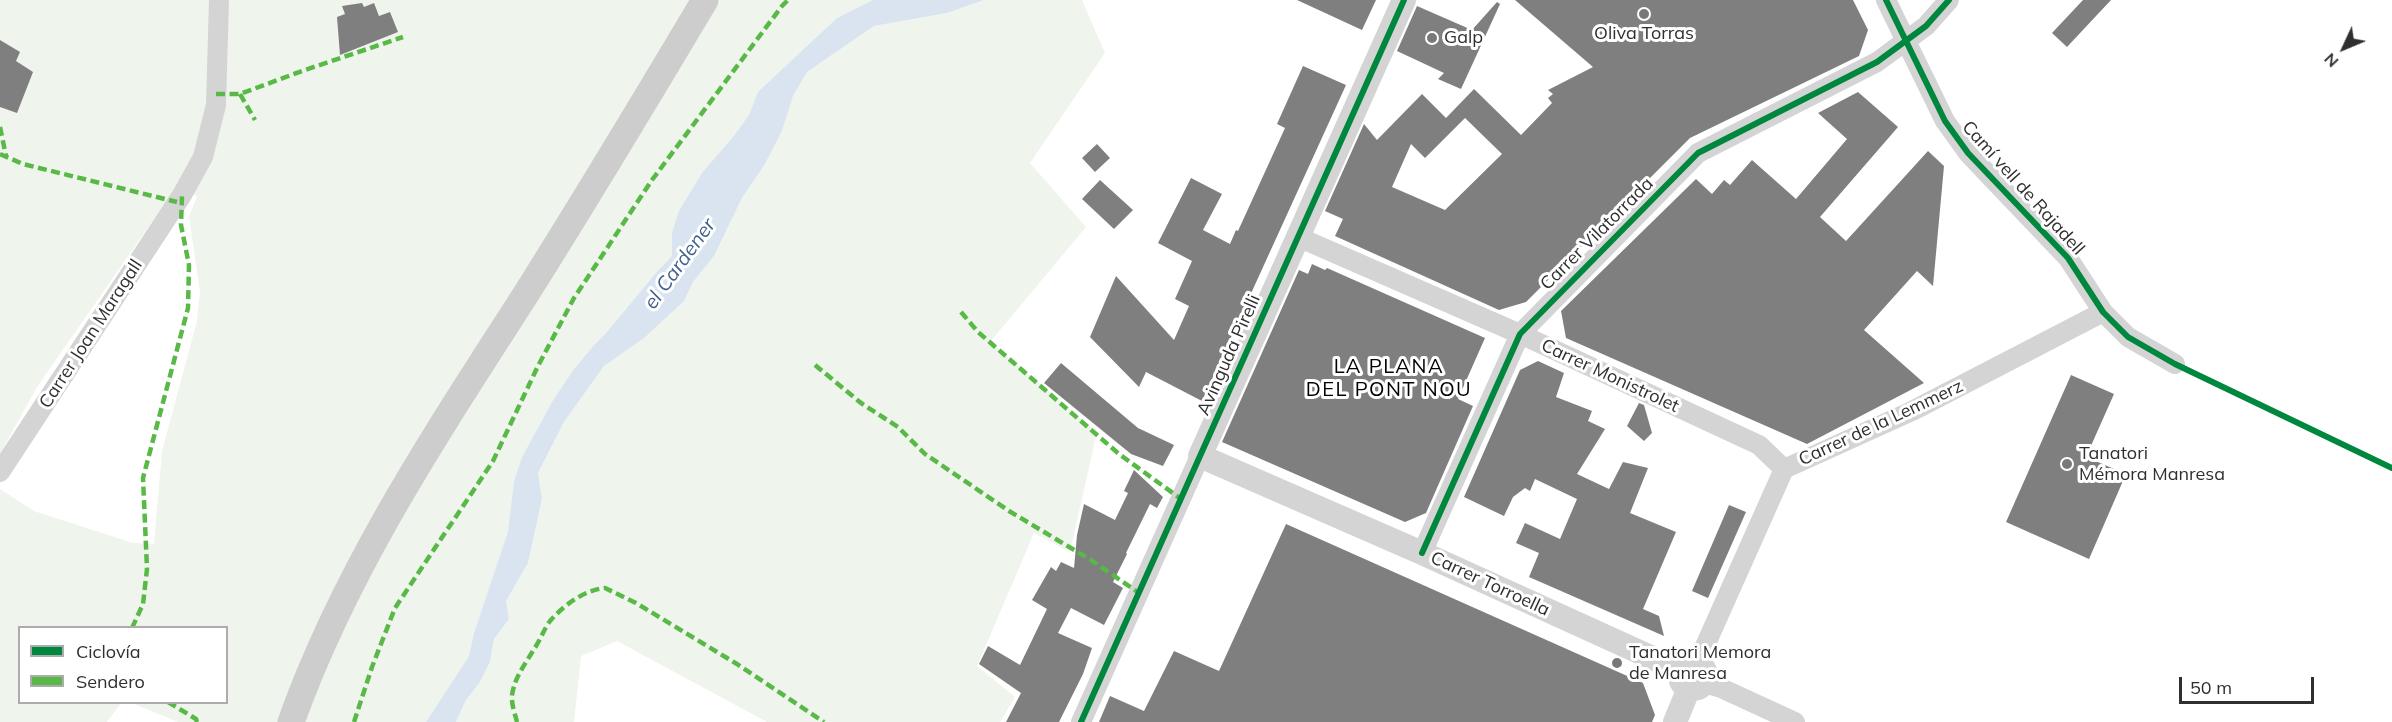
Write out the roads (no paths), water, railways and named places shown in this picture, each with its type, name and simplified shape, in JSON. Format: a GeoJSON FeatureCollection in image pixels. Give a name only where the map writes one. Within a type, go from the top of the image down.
{"type":"FeatureCollection","features":[{"type":"Feature","properties":{"kind":"main road"},"geometry":{"type":"LineString","coordinates":[[291,722],[310,670],[350,585],[427,449],[534,282],[705,0]]}},
{"type":"Feature","properties":{"kind":"street","name":"Carrer Joan Maragall"},"geometry":{"type":"LineString","coordinates":[[0,472],[182,195],[203,157],[216,105],[219,0]]}},
{"type":"Feature","properties":{"kind":"street","name":"Avinguda Pirelli"},"geometry":{"type":"LineString","coordinates":[[1081,722],[1404,0]]}},
{"type":"Feature","properties":{"kind":"street","name":"Camí vell de Rajadell"},"geometry":{"type":"LineString","coordinates":[[1886,0],[1945,121],[1968,153],[2068,258],[2103,312],[2128,337],[2175,364]]}},
{"type":"Feature","properties":{"kind":"street","name":"Carrer Vilatorrada"},"geometry":{"type":"LineString","coordinates":[[1422,553],[1520,334],[1698,153],[1877,62],[1926,26],[1949,0]]}},
{"type":"Feature","properties":{"kind":"street","name":"Carrer Monistrolet"},"geometry":{"type":"LineString","coordinates":[[1298,237],[1520,334],[1759,445],[1784,469]]}},
{"type":"Feature","properties":{"kind":"street","name":"Carrer de la Lemmerz"},"geometry":{"type":"LineString","coordinates":[[1693,677],[1784,469],[1912,411],[2103,312]]}},
{"type":"Feature","properties":{"kind":"street","name":"Carrer Torroella"},"geometry":{"type":"LineString","coordinates":[[1200,456],[1422,553],[1693,677]]}},
{"type":"Feature","properties":{"kind":"street"},"geometry":{"type":"LineString","coordinates":[[1675,722],[1693,677],[1795,722]]}},
{"type":"Feature","properties":{"kind":"water","name":"el Cardener"},"geometry":{"type":"Polygon","coordinates":[[[873,0],[984,0],[947,13],[874,26],[807,72],[793,96],[782,131],[765,164],[742,198],[714,256],[693,282],[684,301],[644,338],[604,366],[564,422],[538,473],[542,499],[528,563],[506,601],[509,619],[494,639],[490,662],[480,682],[466,700],[456,722],[426,722],[469,656],[474,633],[508,532],[514,481],[522,457],[552,402],[593,346],[672,256],[672,233],[679,211],[702,173],[749,115],[758,92],[837,18],[873,0]]]}},
{"type":"Feature","properties":{"kind":"place","name":"Oliva Torras"},"geometry":{"type":"Point","coordinates":[1644,14]}},
{"type":"Feature","properties":{"kind":"place","name":"Galp"},"geometry":{"type":"Point","coordinates":[1432,38]}},
{"type":"Feature","properties":{"kind":"place","name":"Tanatori Mémora Manresa"},"geometry":{"type":"Point","coordinates":[2067,464]}},
{"type":"Feature","properties":{"kind":"place","name":"Tanatori Memora de Manresa"},"geometry":{"type":"Point","coordinates":[1617,663]}},
{"type":"Feature","properties":{"kind":"district","name":"LA PLANA DEL PONT NOU"},"geometry":{"type":"Point","coordinates":[1389,378]}}]}
